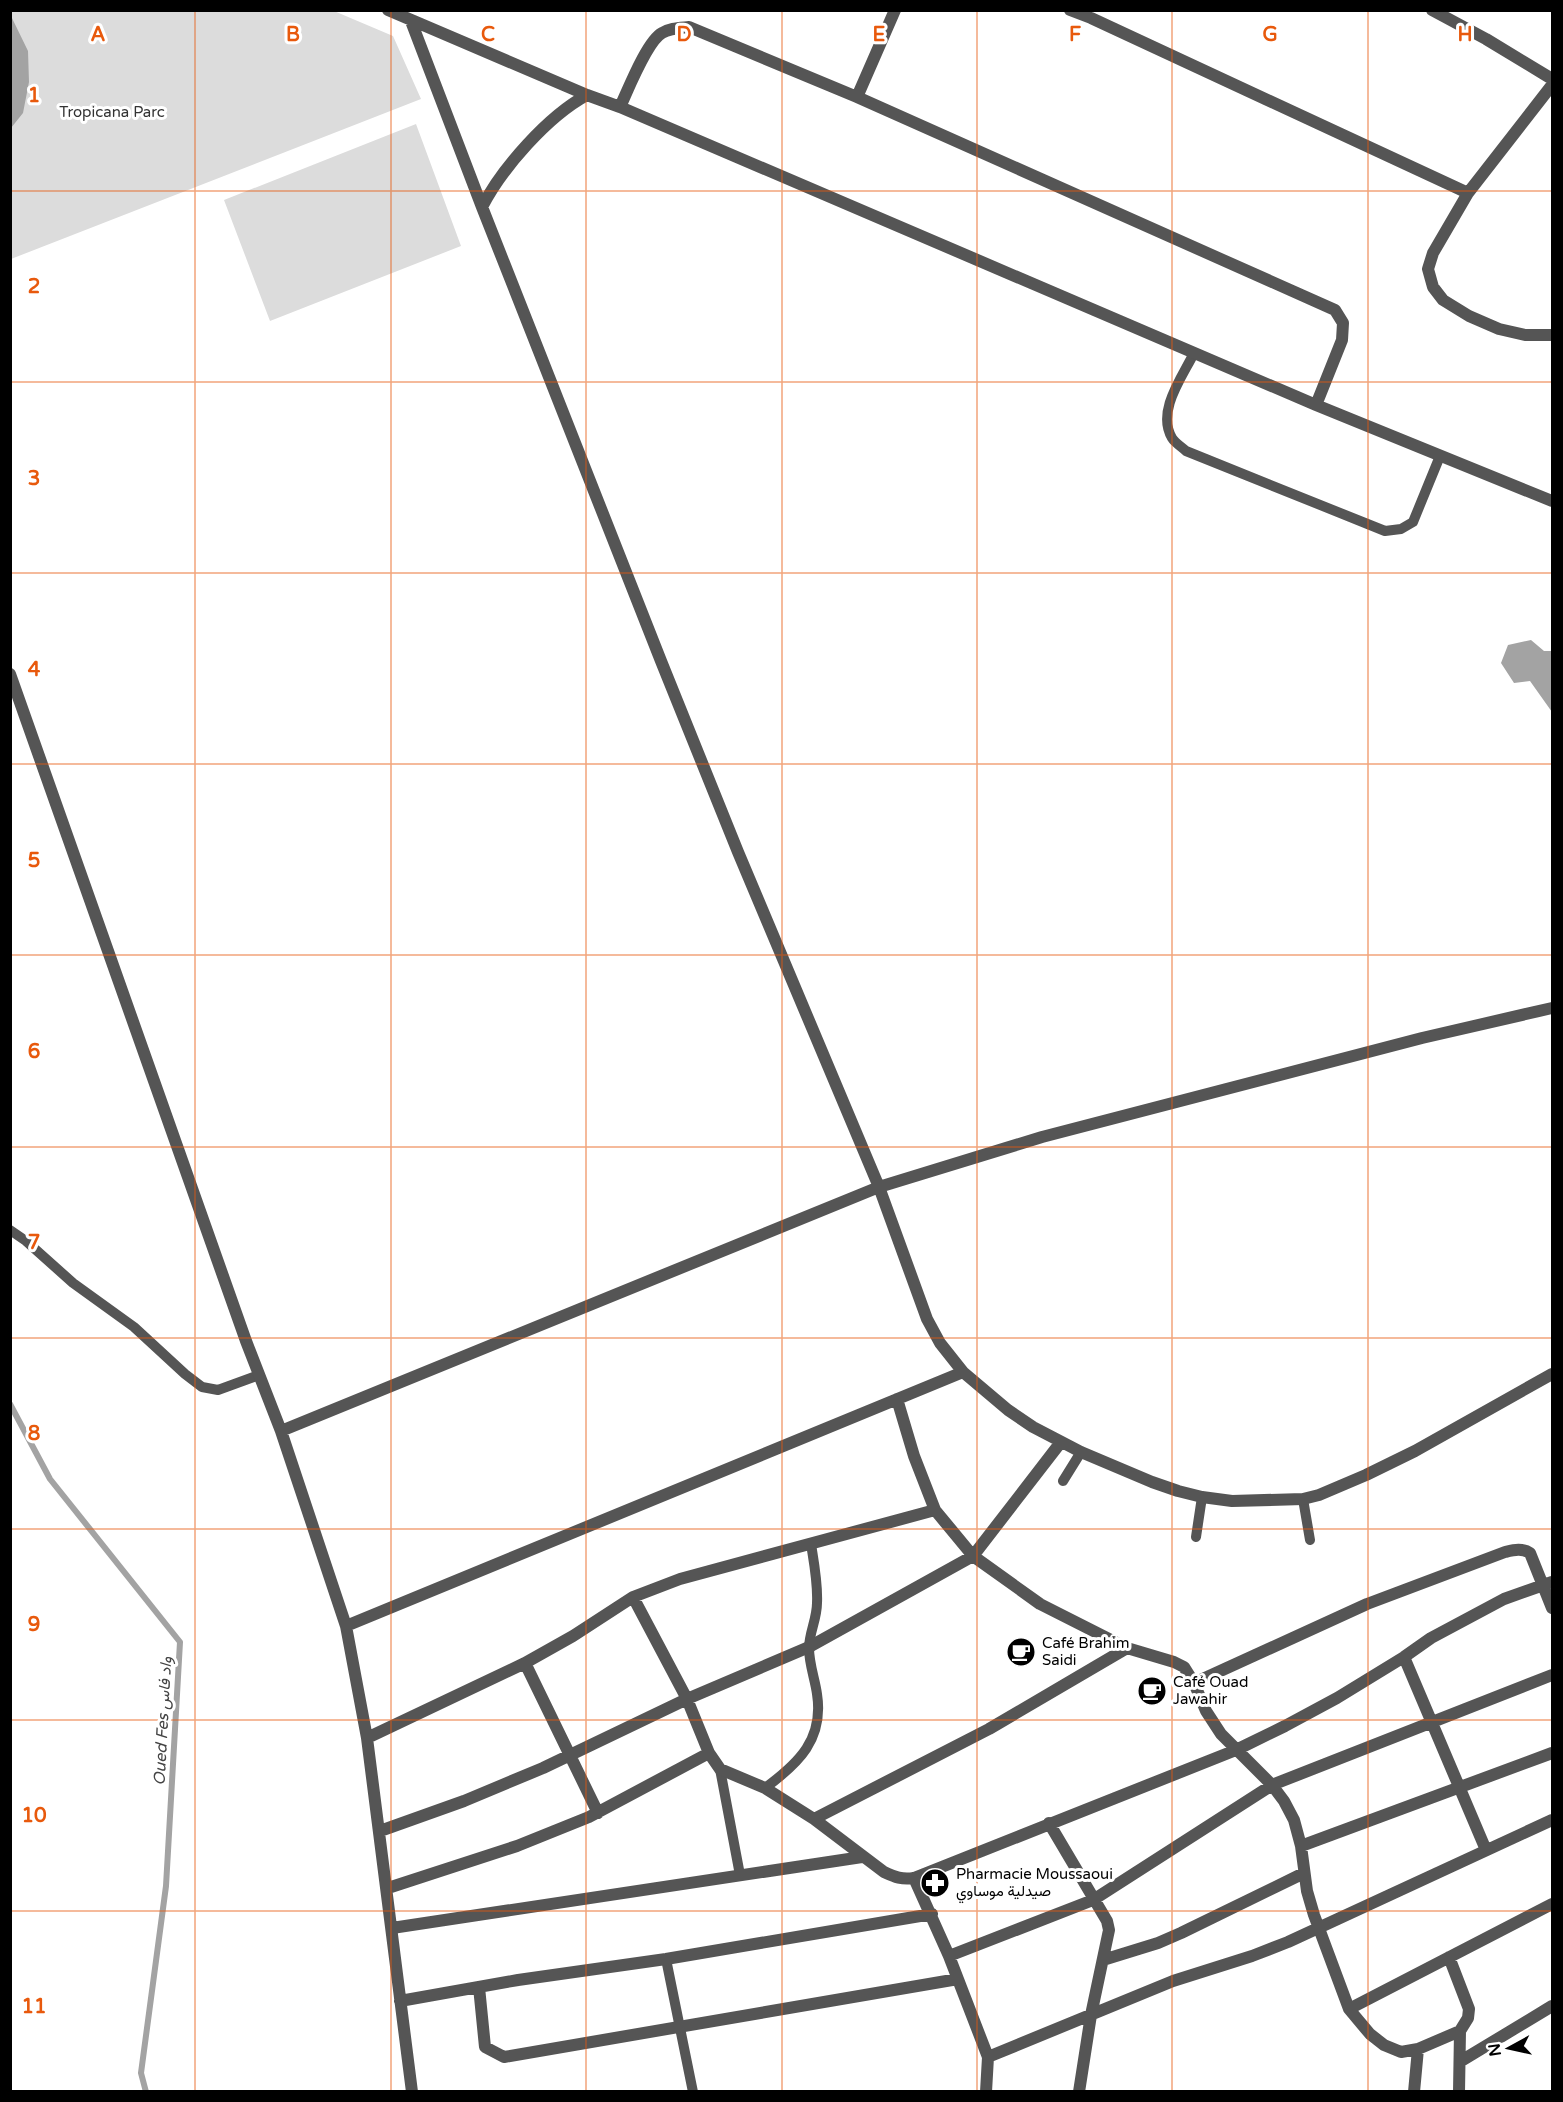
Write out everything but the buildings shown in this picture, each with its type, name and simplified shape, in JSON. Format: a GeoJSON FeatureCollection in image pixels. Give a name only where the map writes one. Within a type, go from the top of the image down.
{"type":"FeatureCollection","features":[{"type":"Feature","properties":{"kind":"street"},"geometry":{"type":"LineString","coordinates":[[388,10],[587,95],[620,106],[1316,405],[1552,501]]}},
{"type":"Feature","properties":{"kind":"street"},"geometry":{"type":"LineString","coordinates":[[857,97],[895,10]]}},
{"type":"Feature","properties":{"kind":"street"},"geometry":{"type":"LineString","coordinates":[[1070,10],[1094,14],[1468,193]]}},
{"type":"Feature","properties":{"kind":"street"},"geometry":{"type":"LineString","coordinates":[[1432,10],[1552,79]]}},
{"type":"Feature","properties":{"kind":"street"},"geometry":{"type":"LineString","coordinates":[[411,21],[482,207],[734,842],[879,1187],[927,1318],[940,1343],[963,1372],[1008,1410],[1033,1427],[1081,1452],[1152,1482],[1202,1497],[1232,1501],[1303,1499],[1319,1496],[1376,1470],[1552,1374]]}},
{"type":"Feature","properties":{"kind":"street"},"geometry":{"type":"LineString","coordinates":[[620,106],[650,45],[659,34],[673,28],[689,27],[857,97],[1335,310],[1343,323],[1342,340],[1316,405]]}},
{"type":"Feature","properties":{"kind":"street"},"geometry":{"type":"LineString","coordinates":[[1552,85],[1468,193],[1433,253],[1428,269],[1433,287],[1443,300],[1460,311],[1499,329],[1526,335],[1552,335]]}},
{"type":"Feature","properties":{"kind":"street"},"geometry":{"type":"LineString","coordinates":[[482,207],[493,185],[522,151],[558,115],[587,95]]}},
{"type":"Feature","properties":{"kind":"street"},"geometry":{"type":"LineString","coordinates":[[10,674],[259,1375],[281,1431],[346,1626],[359,1685],[367,1738],[388,1888],[412,2091]]}},
{"type":"Feature","properties":{"kind":"street"},"geometry":{"type":"LineString","coordinates":[[281,1431],[879,1187],[1053,1134],[1422,1038],[1552,1008]]}},
{"type":"Feature","properties":{"kind":"street"},"geometry":{"type":"LineString","coordinates":[[346,1626],[963,1372]]}},
{"type":"Feature","properties":{"kind":"street"},"geometry":{"type":"LineString","coordinates":[[897,1399],[914,1456],[935,1510],[973,1556],[1040,1604],[1127,1648],[1184,1667],[1206,1711],[1221,1734],[1257,1768],[1284,1801],[1294,1820],[1301,1846],[1309,1899],[1349,2009],[1370,2034],[1384,2045],[1401,2052],[1418,2049],[1460,2031]]}},
{"type":"Feature","properties":{"kind":"street"},"geometry":{"type":"LineString","coordinates":[[380,1832],[464,1801],[571,1755],[687,1699],[809,1647],[973,1556],[1061,1442]]}},
{"type":"Feature","properties":{"kind":"street"},"geometry":{"type":"LineString","coordinates":[[367,1738],[525,1663],[573,1636],[633,1597],[680,1579],[935,1510]]}},
{"type":"Feature","properties":{"kind":"street"},"geometry":{"type":"LineString","coordinates":[[1194,1683],[1367,1604],[1518,1549],[1530,1553],[1548,1583],[1552,1608]]}},
{"type":"Feature","properties":{"kind":"street"},"geometry":{"type":"LineString","coordinates":[[633,1597],[687,1699],[709,1753],[720,1769],[765,1788],[814,1819],[862,1857],[896,1878],[905,1880],[1236,1750],[1296,1720],[1404,1657],[1431,1638],[1504,1599],[1548,1583]]}},
{"type":"Feature","properties":{"kind":"street"},"geometry":{"type":"LineString","coordinates":[[814,1819],[989,1729],[1127,1648]]}},
{"type":"Feature","properties":{"kind":"street"},"geometry":{"type":"LineString","coordinates":[[1404,1657],[1486,1850]]}},
{"type":"Feature","properties":{"kind":"street"},"geometry":{"type":"LineString","coordinates":[[525,1663],[598,1812]]}},
{"type":"Feature","properties":{"kind":"street"},"geometry":{"type":"LineString","coordinates":[[949,1956],[1093,1900],[1272,1785],[1552,1675]]}},
{"type":"Feature","properties":{"kind":"street"},"geometry":{"type":"LineString","coordinates":[[388,1888],[517,1846],[598,1812],[709,1753]]}},
{"type":"Feature","properties":{"kind":"street"},"geometry":{"type":"LineString","coordinates":[[1301,1846],[1552,1753]]}},
{"type":"Feature","properties":{"kind":"street"},"geometry":{"type":"LineString","coordinates":[[988,2057],[1173,1981],[1252,1956],[1552,1820]]}},
{"type":"Feature","properties":{"kind":"street"},"geometry":{"type":"LineString","coordinates":[[1049,1823],[1107,1921],[1109,1930],[1091,2014],[1079,2091]]}},
{"type":"Feature","properties":{"kind":"street"},"geometry":{"type":"LineString","coordinates":[[392,1928],[862,1857]]}},
{"type":"Feature","properties":{"kind":"street"},"geometry":{"type":"LineString","coordinates":[[1103,1960],[1158,1943],[1304,1873]]}},
{"type":"Feature","properties":{"kind":"street"},"geometry":{"type":"LineString","coordinates":[[914,1878],[932,1914],[988,2057],[986,2091]]}},
{"type":"Feature","properties":{"kind":"street"},"geometry":{"type":"LineString","coordinates":[[1349,2009],[1552,1904]]}},
{"type":"Feature","properties":{"kind":"street"},"geometry":{"type":"LineString","coordinates":[[400,2001],[932,1914]]}},
{"type":"Feature","properties":{"kind":"street"},"geometry":{"type":"LineString","coordinates":[[1449,1957],[1469,2009],[1468,2018],[1460,2031],[1459,2091]]}},
{"type":"Feature","properties":{"kind":"street"},"geometry":{"type":"LineString","coordinates":[[479,1987],[485,2047],[504,2057],[958,1979]]}},
{"type":"Feature","properties":{"kind":"street"},"geometry":{"type":"LineString","coordinates":[[1461,2061],[1552,2007]]}},
{"type":"Feature","properties":{"kind":"street"},"geometry":{"type":"LineString","coordinates":[[1414,2091],[1418,2049]]}},
{"type":"Feature","properties":{"kind":"lane"},"geometry":{"type":"LineString","coordinates":[[1194,352],[1168,407],[1168,424],[1173,438],[1186,451],[1385,531],[1401,530],[1413,522],[1440,456]]}},
{"type":"Feature","properties":{"kind":"lane"},"geometry":{"type":"LineString","coordinates":[[10,1230],[26,1241],[73,1283],[134,1327],[184,1374],[202,1387],[218,1390],[259,1375]]}},
{"type":"Feature","properties":{"kind":"lane"},"geometry":{"type":"LineString","coordinates":[[1063,1481],[1081,1452]]}},
{"type":"Feature","properties":{"kind":"lane"},"geometry":{"type":"LineString","coordinates":[[1196,1537],[1202,1497]]}},
{"type":"Feature","properties":{"kind":"lane"},"geometry":{"type":"LineString","coordinates":[[1303,1499],[1310,1540]]}},
{"type":"Feature","properties":{"kind":"lane"},"geometry":{"type":"LineString","coordinates":[[765,1788],[790,1769],[806,1750],[816,1732],[819,1719],[809,1647],[816,1621],[817,1603],[811,1544]]}},
{"type":"Feature","properties":{"kind":"lane"},"geometry":{"type":"LineString","coordinates":[[720,1769],[740,1875]]}},
{"type":"Feature","properties":{"kind":"lane"},"geometry":{"type":"LineString","coordinates":[[666,1959],[693,2091]]}},
{"type":"Feature","properties":{"kind":"green space","name":"Tropicana Parc"},"geometry":{"type":"Polygon","coordinates":[[[11,11],[334,11],[393,36],[421,99],[11,259],[11,11]]]}},
{"type":"Feature","properties":{"kind":"green space"},"geometry":{"type":"Polygon","coordinates":[[[416,124],[461,246],[270,321],[224,200],[416,124]]]}},
{"type":"Feature","properties":{"kind":"shaded area"},"geometry":{"type":"Polygon","coordinates":[[[11,16],[28,51],[29,82],[23,113],[11,128],[11,16]]]}},
{"type":"Feature","properties":{"kind":"shaded area"},"geometry":{"type":"Polygon","coordinates":[[[1531,640],[1544,651],[1552,651],[1552,712],[1530,681],[1514,683],[1501,663],[1508,645],[1531,640]]]}},
{"type":"Feature","properties":{"kind":"waterway","name":"Oued Fes واد فاس"},"geometry":{"type":"LineString","coordinates":[[10,1404],[50,1479],[180,1642],[166,1886],[141,2073],[146,2092]]}},
{"type":"Feature","properties":{"kind":"place","name":"Café Brahim Saidi"},"geometry":{"type":"Point","coordinates":[1021,1652]}},
{"type":"Feature","properties":{"kind":"place","name":"Café Ouad Jawahir"},"geometry":{"type":"Point","coordinates":[1152,1691]}},
{"type":"Feature","properties":{"kind":"place","name":"Pharmacie Moussaoui صيدلية موساوي"},"geometry":{"type":"Point","coordinates":[935,1883]}}]}
